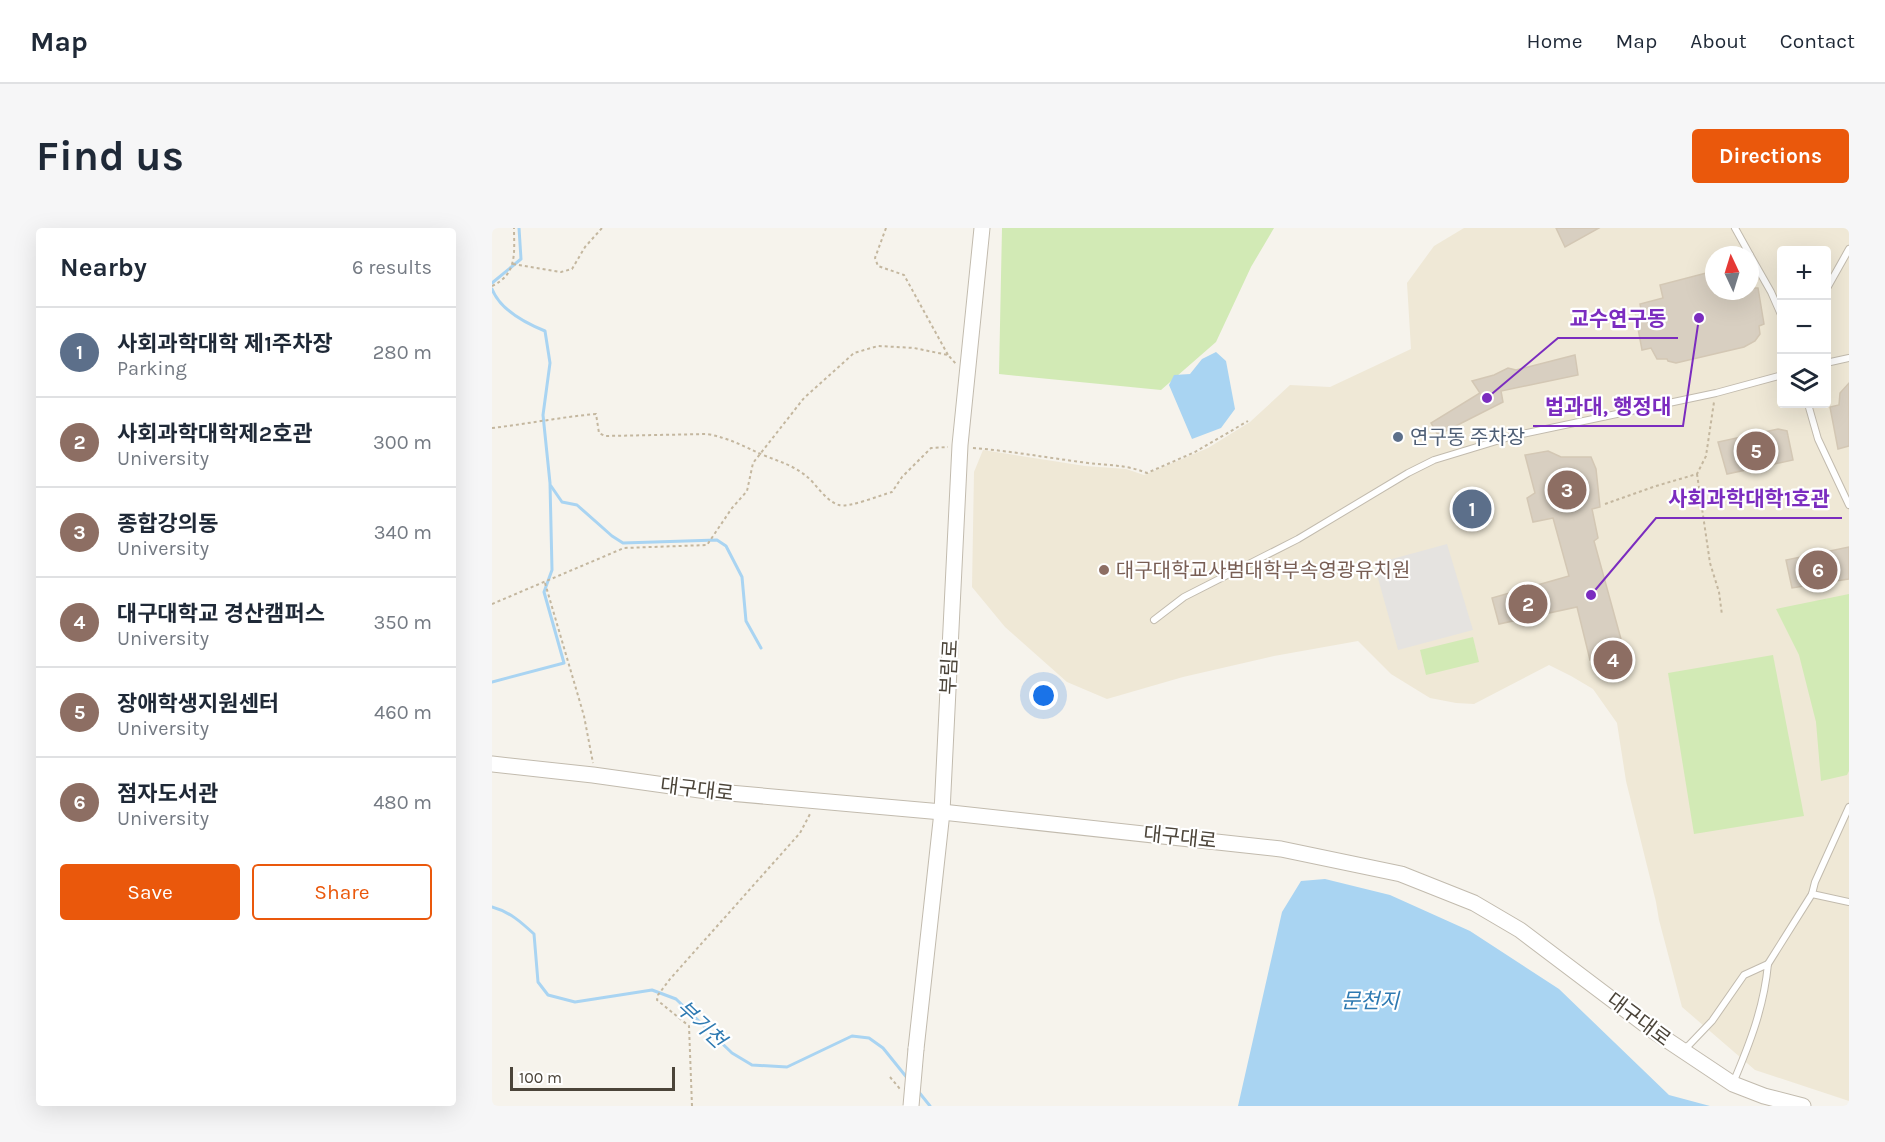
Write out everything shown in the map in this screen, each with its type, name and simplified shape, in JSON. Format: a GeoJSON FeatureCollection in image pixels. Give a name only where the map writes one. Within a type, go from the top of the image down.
{"type":"FeatureCollection","features":[{"type":"Feature","properties":{"kind":"street","name":"부림로"},"geometry":{"type":"LineString","coordinates":[[911,1106],[942,812],[960,445],[982,228]]}},
{"type":"Feature","properties":{"kind":"street","name":"대구대로"},"geometry":{"type":"LineString","coordinates":[[492,764],[707,791],[942,812],[1281,849],[1401,874],[1474,903],[1520,930],[1681,1050],[1733,1084],[1764,1096],[1803,1106]]}},
{"type":"Feature","properties":{"kind":"lane"},"geometry":{"type":"LineString","coordinates":[[1735,228],[1745,246]]}},
{"type":"Feature","properties":{"kind":"lane"},"geometry":{"type":"LineString","coordinates":[[1831,283],[1849,249]]}},
{"type":"Feature","properties":{"kind":"lane"},"geometry":{"type":"LineString","coordinates":[[1759,271],[1777,306]]}},
{"type":"Feature","properties":{"kind":"lane"},"geometry":{"type":"LineString","coordinates":[[1831,362],[1849,358]]}},
{"type":"Feature","properties":{"kind":"lane"},"geometry":{"type":"LineString","coordinates":[[1154,620],[1184,597],[1298,539],[1424,464],[1513,436],[1716,393],[1777,376]]}},
{"type":"Feature","properties":{"kind":"lane"},"geometry":{"type":"LineString","coordinates":[[1809,408],[1818,439],[1849,505]]}},
{"type":"Feature","properties":{"kind":"lane"},"geometry":{"type":"LineString","coordinates":[[1733,1084],[1765,995],[1768,964],[1812,894],[1815,882],[1849,807]]}},
{"type":"Feature","properties":{"kind":"lane"},"geometry":{"type":"LineString","coordinates":[[1812,894],[1849,902]]}},
{"type":"Feature","properties":{"kind":"lane"},"geometry":{"type":"LineString","coordinates":[[1681,1050],[1689,1045],[1712,1021],[1744,975],[1768,964]]}},
{"type":"Feature","properties":{"kind":"path"},"geometry":{"type":"LineString","coordinates":[[492,286],[500,282],[513,264],[514,228]]}},
{"type":"Feature","properties":{"kind":"path"},"geometry":{"type":"LineString","coordinates":[[513,264],[561,272],[573,269],[585,247],[602,228]]}},
{"type":"Feature","properties":{"kind":"path"},"geometry":{"type":"LineString","coordinates":[[886,228],[875,258],[878,266],[904,275],[948,355],[967,378]]}},
{"type":"Feature","properties":{"kind":"path"},"geometry":{"type":"LineString","coordinates":[[492,604],[624,548],[707,545],[732,508],[747,491],[753,463],[804,398],[854,353],[878,346],[914,348],[948,355]]}},
{"type":"Feature","properties":{"kind":"path"},"geometry":{"type":"LineString","coordinates":[[1716,393],[1706,456],[1697,474],[1710,562],[1719,592],[1722,615]]}},
{"type":"Feature","properties":{"kind":"path"},"geometry":{"type":"LineString","coordinates":[[492,428],[596,414],[599,433],[605,436],[707,434],[742,443],[761,454],[790,464],[806,475],[833,502],[842,506],[892,492],[902,477],[931,448],[950,447]]}},
{"type":"Feature","properties":{"kind":"path"},"geometry":{"type":"LineString","coordinates":[[973,447],[1129,466],[1147,472],[1195,452],[1248,421]]}},
{"type":"Feature","properties":{"kind":"path"},"geometry":{"type":"LineString","coordinates":[[1605,504],[1697,474]]}},
{"type":"Feature","properties":{"kind":"path"},"geometry":{"type":"LineString","coordinates":[[545,583],[585,716],[593,753],[593,775]]}},
{"type":"Feature","properties":{"kind":"path"},"geometry":{"type":"LineString","coordinates":[[692,1106],[689,1026],[657,1000],[658,995],[800,833],[817,801]]}},
{"type":"Feature","properties":{"kind":"shaded area"},"geometry":{"type":"Polygon","coordinates":[[[1464,228],[1849,228],[1849,1101],[1755,1070],[1682,1007],[1626,781],[1617,723],[1593,689],[1571,676],[1549,665],[1474,704],[1456,703],[1430,698],[1391,674],[1358,641],[1274,656],[1183,677],[1107,699],[1067,682],[1005,627],[972,587],[974,472],[983,450],[1085,466],[1126,469],[1144,475],[1208,448],[1250,422],[1290,385],[1330,387],[1411,349],[1407,283],[1434,246],[1464,228]]]}},
{"type":"Feature","properties":{"kind":"shaded area"},"geometry":{"type":"Polygon","coordinates":[[[1447,544],[1473,630],[1398,650],[1374,564],[1447,544]]]}},
{"type":"Feature","properties":{"kind":"green space"},"geometry":{"type":"Polygon","coordinates":[[[1002,228],[1274,228],[1251,267],[1216,342],[1161,390],[999,374],[1002,228]]]}},
{"type":"Feature","properties":{"kind":"green space"},"geometry":{"type":"Polygon","coordinates":[[[1849,594],[1849,771],[1847,775],[1821,781],[1816,722],[1799,655],[1776,609],[1849,594]]]}},
{"type":"Feature","properties":{"kind":"green space"},"geometry":{"type":"Polygon","coordinates":[[[1473,637],[1479,662],[1426,675],[1420,650],[1473,637]]]}},
{"type":"Feature","properties":{"kind":"green space"},"geometry":{"type":"Polygon","coordinates":[[[1773,655],[1804,816],[1694,834],[1668,673],[1773,655]]]}},
{"type":"Feature","properties":{"kind":"water"},"geometry":{"type":"Polygon","coordinates":[[[1216,352],[1226,361],[1235,409],[1221,428],[1192,439],[1169,385],[1174,375],[1190,374],[1202,359],[1216,352]]]}},
{"type":"Feature","properties":{"kind":"water","name":"문천지"},"geometry":{"type":"Polygon","coordinates":[[[1325,879],[1390,895],[1470,931],[1559,989],[1669,1095],[1710,1106],[1238,1106],[1282,912],[1301,881],[1325,879]]]}},
{"type":"Feature","properties":{"kind":"building"},"geometry":{"type":"Polygon","coordinates":[[[1556,228],[1599,228],[1565,247],[1556,228]]]}},
{"type":"Feature","properties":{"kind":"building"},"geometry":{"type":"Polygon","coordinates":[[[1705,273],[1705,300],[1759,300],[1759,294],[1764,324],[1759,326],[1760,334],[1755,341],[1744,347],[1676,363],[1667,359],[1657,359],[1651,348],[1642,350],[1635,312],[1641,310],[1640,304],[1663,298],[1660,285],[1705,273]]]}},
{"type":"Feature","properties":{"kind":"building"},"geometry":{"type":"Polygon","coordinates":[[[1575,355],[1578,375],[1501,391],[1503,402],[1438,435],[1431,423],[1480,393],[1472,381],[1494,375],[1508,368],[1516,370],[1575,355]]]}},
{"type":"Feature","properties":{"kind":"building"},"geometry":{"type":"Polygon","coordinates":[[[1849,383],[1849,446],[1838,449],[1830,408],[1839,405],[1840,393],[1849,383]]]}},
{"type":"Feature","properties":{"kind":"building"},"geometry":{"type":"Polygon","coordinates":[[[1778,429],[1787,431],[1793,460],[1727,474],[1718,442],[1778,429]]]}},
{"type":"Feature","properties":{"kind":"building"},"geometry":{"type":"Polygon","coordinates":[[[1548,451],[1561,457],[1591,457],[1596,469],[1600,507],[1592,509],[1598,538],[1594,541],[1624,650],[1590,660],[1577,607],[1499,624],[1492,598],[1569,576],[1553,518],[1533,522],[1527,498],[1535,493],[1525,455],[1548,451]]]}},
{"type":"Feature","properties":{"kind":"building"},"geometry":{"type":"Polygon","coordinates":[[[1849,547],[1849,579],[1792,588],[1786,560],[1849,547]]]}},
{"type":"Feature","properties":{"kind":"waterway"},"geometry":{"type":"LineString","coordinates":[[492,283],[521,259],[519,228]]}},
{"type":"Feature","properties":{"kind":"waterway"},"geometry":{"type":"LineString","coordinates":[[492,289],[507,309],[529,324],[545,331],[550,363],[543,415],[550,483],[552,570],[544,592],[564,663],[492,682]]}},
{"type":"Feature","properties":{"kind":"waterway"},"geometry":{"type":"LineString","coordinates":[[551,486],[562,502],[577,505],[623,543],[717,540],[726,546],[742,577],[746,621],[761,648]]}},
{"type":"Feature","properties":{"kind":"waterway","name":"부기천"},"geometry":{"type":"LineString","coordinates":[[492,907],[510,915],[534,934],[538,982],[548,995],[575,1002],[652,990],[676,999],[732,1053],[752,1065],[787,1067],[852,1036],[869,1038],[883,1048],[908,1079]]}},
{"type":"Feature","properties":{"kind":"waterway","name":"부기천"},"geometry":{"type":"LineString","coordinates":[[918,1091],[930,1106]]}},
{"type":"Feature","properties":{"kind":"place","name":"법과대, 행정대"},"geometry":{"type":"Point","coordinates":[1699,318]}},
{"type":"Feature","properties":{"kind":"place","name":"교수연구동"},"geometry":{"type":"Point","coordinates":[1487,398]}},
{"type":"Feature","properties":{"kind":"place","name":"연구동 주차장"},"geometry":{"type":"Point","coordinates":[1398,437]}},
{"type":"Feature","properties":{"kind":"place","name":"장애학생지원센터"},"geometry":{"type":"Point","coordinates":[1756,451]}},
{"type":"Feature","properties":{"kind":"place","name":"종합강의동"},"geometry":{"type":"Point","coordinates":[1567,490]}},
{"type":"Feature","properties":{"kind":"place","name":"사회과학대학 제1주차장"},"geometry":{"type":"Point","coordinates":[1472,509]}},
{"type":"Feature","properties":{"kind":"place","name":"대구대학교사범대학부속영광유치원"},"geometry":{"type":"Point","coordinates":[1104,570]}},
{"type":"Feature","properties":{"kind":"place","name":"점자도서관"},"geometry":{"type":"Point","coordinates":[1818,570]}},
{"type":"Feature","properties":{"kind":"place","name":"사회과학대학1호관"},"geometry":{"type":"Point","coordinates":[1591,595]}},
{"type":"Feature","properties":{"kind":"place","name":"사회과학대학제2호관"},"geometry":{"type":"Point","coordinates":[1528,604]}},
{"type":"Feature","properties":{"kind":"place","name":"대구대학교 경산캠퍼스"},"geometry":{"type":"Point","coordinates":[1613,660]}}]}
